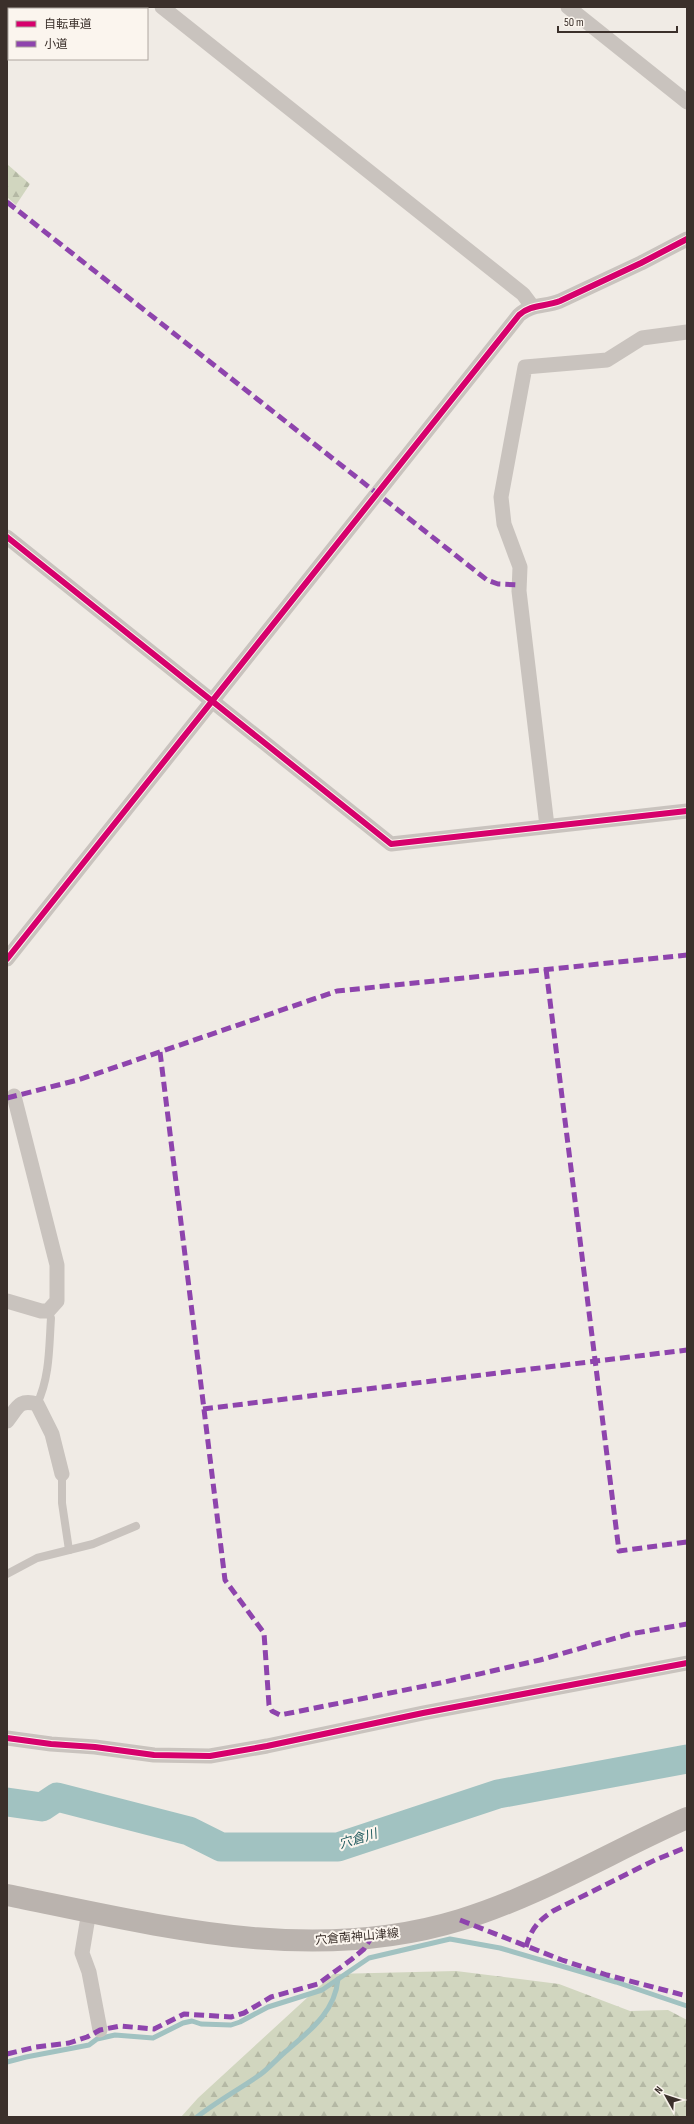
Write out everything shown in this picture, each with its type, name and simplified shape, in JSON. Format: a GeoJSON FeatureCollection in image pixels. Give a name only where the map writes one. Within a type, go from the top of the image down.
{"type":"FeatureCollection","features":[{"type":"Feature","properties":{"kind":"main road","name":"穴倉南神山津線"},"geometry":{"type":"LineString","coordinates":[[7,1895],[205,1933],[268,1940],[317,1942],[406,1933],[460,1920],[491,1909],[561,1879],[627,1845],[687,1818]]}},
{"type":"Feature","properties":{"kind":"street"},"geometry":{"type":"LineString","coordinates":[[162,7],[524,294],[532,306]]}},
{"type":"Feature","properties":{"kind":"street"},"geometry":{"type":"LineString","coordinates":[[568,7],[687,102]]}},
{"type":"Feature","properties":{"kind":"street"},"geometry":{"type":"LineString","coordinates":[[7,959],[508,327],[526,309],[532,306],[549,305],[560,301],[641,263],[687,239]]}},
{"type":"Feature","properties":{"kind":"street"},"geometry":{"type":"LineString","coordinates":[[547,826],[519,591],[520,567],[504,524],[500,497],[525,367],[608,360],[642,338],[687,332]]}},
{"type":"Feature","properties":{"kind":"street"},"geometry":{"type":"LineString","coordinates":[[7,537],[213,700],[391,844],[687,811]]}},
{"type":"Feature","properties":{"kind":"street"},"geometry":{"type":"LineString","coordinates":[[7,1301],[41,1311],[48,1311],[57,1301],[57,1265],[32,1175],[14,1096]]}},
{"type":"Feature","properties":{"kind":"street"},"geometry":{"type":"LineString","coordinates":[[7,1420],[20,1404],[26,1401],[37,1404],[52,1434],[62,1474]]}},
{"type":"Feature","properties":{"kind":"street"},"geometry":{"type":"LineString","coordinates":[[7,1738],[51,1744],[96,1747],[154,1755],[210,1756],[267,1746],[423,1713],[687,1663]]}},
{"type":"Feature","properties":{"kind":"street"},"geometry":{"type":"LineString","coordinates":[[89,1911],[82,1953],[89,1972],[100,2030]]}},
{"type":"Feature","properties":{"kind":"lane"},"geometry":{"type":"LineString","coordinates":[[37,1404],[42,1393],[48,1370],[51,1318],[48,1311]]}},
{"type":"Feature","properties":{"kind":"lane"},"geometry":{"type":"LineString","coordinates":[[62,1474],[62,1503],[69,1550]]}},
{"type":"Feature","properties":{"kind":"lane"},"geometry":{"type":"LineString","coordinates":[[7,1574],[37,1558],[93,1544],[136,1526]]}},
{"type":"Feature","properties":{"kind":"green space"},"geometry":{"type":"Polygon","coordinates":[[[7,164],[30,184],[16,205],[7,197],[7,164]]]}},
{"type":"Feature","properties":{"kind":"green space"},"geometry":{"type":"Polygon","coordinates":[[[456,1971],[559,1984],[630,2011],[668,2010],[687,2020],[687,2117],[181,2117],[198,2098],[333,1974],[456,1971]]]}},
{"type":"Feature","properties":{"kind":"waterway","name":"穴倉川"},"geometry":{"type":"LineString","coordinates":[[7,1802],[42,1807],[57,1797],[189,1831],[221,1847],[338,1847],[498,1794],[687,1759]]}},
{"type":"Feature","properties":{"kind":"waterway"},"geometry":{"type":"LineString","coordinates":[[7,2062],[89,2045],[97,2039],[115,2035],[153,2038],[183,2023],[192,2021],[201,2024],[231,2025],[240,2022],[268,2007],[322,1990],[369,1958],[450,1939],[500,1948],[616,1982],[687,2006]]}},
{"type":"Feature","properties":{"kind":"waterway"},"geometry":{"type":"LineString","coordinates":[[197,2117],[261,2074],[311,2029],[319,2021],[332,2002],[338,1979]]}},
{"type":"Feature","properties":{"kind":"marked path"},"geometry":{"type":"LineString","coordinates":[[7,202],[487,580],[498,584],[520,585]]}},
{"type":"Feature","properties":{"kind":"marked path"},"geometry":{"type":"LineString","coordinates":[[7,1098],[78,1080],[337,991],[687,955]]}},
{"type":"Feature","properties":{"kind":"marked path"},"geometry":{"type":"LineString","coordinates":[[546,969],[619,1551],[687,1542]]}},
{"type":"Feature","properties":{"kind":"marked path"},"geometry":{"type":"LineString","coordinates":[[160,1052],[225,1580],[264,1633],[269,1705],[272,1711],[280,1715],[440,1683],[540,1660],[630,1634],[687,1624]]}},
{"type":"Feature","properties":{"kind":"marked path"},"geometry":{"type":"LineString","coordinates":[[203,1409],[687,1350]]}},
{"type":"Feature","properties":{"kind":"marked path"},"geometry":{"type":"LineString","coordinates":[[526,1947],[533,1930],[543,1918],[553,1911],[655,1860],[687,1847]]}},
{"type":"Feature","properties":{"kind":"marked path"},"geometry":{"type":"LineString","coordinates":[[460,1920],[562,1960],[607,1975],[687,1996]]}},
{"type":"Feature","properties":{"kind":"marked path"},"geometry":{"type":"LineString","coordinates":[[7,2054],[36,2047],[69,2043],[87,2037],[100,2030],[120,2026],[154,2029],[184,2014],[231,2017],[244,2013],[271,1997],[318,1984],[364,1949],[371,1938]]}},
{"type":"Feature","properties":{"kind":"cycle path"},"geometry":{"type":"LineString","coordinates":[[7,959],[519,315],[533,307],[560,301],[641,263],[687,239]]}},
{"type":"Feature","properties":{"kind":"cycle path"},"geometry":{"type":"LineString","coordinates":[[7,537],[391,844],[687,811]]}},
{"type":"Feature","properties":{"kind":"cycle path"},"geometry":{"type":"LineString","coordinates":[[7,1738],[154,1755],[210,1756],[267,1746],[423,1713],[687,1663]]}}]}
